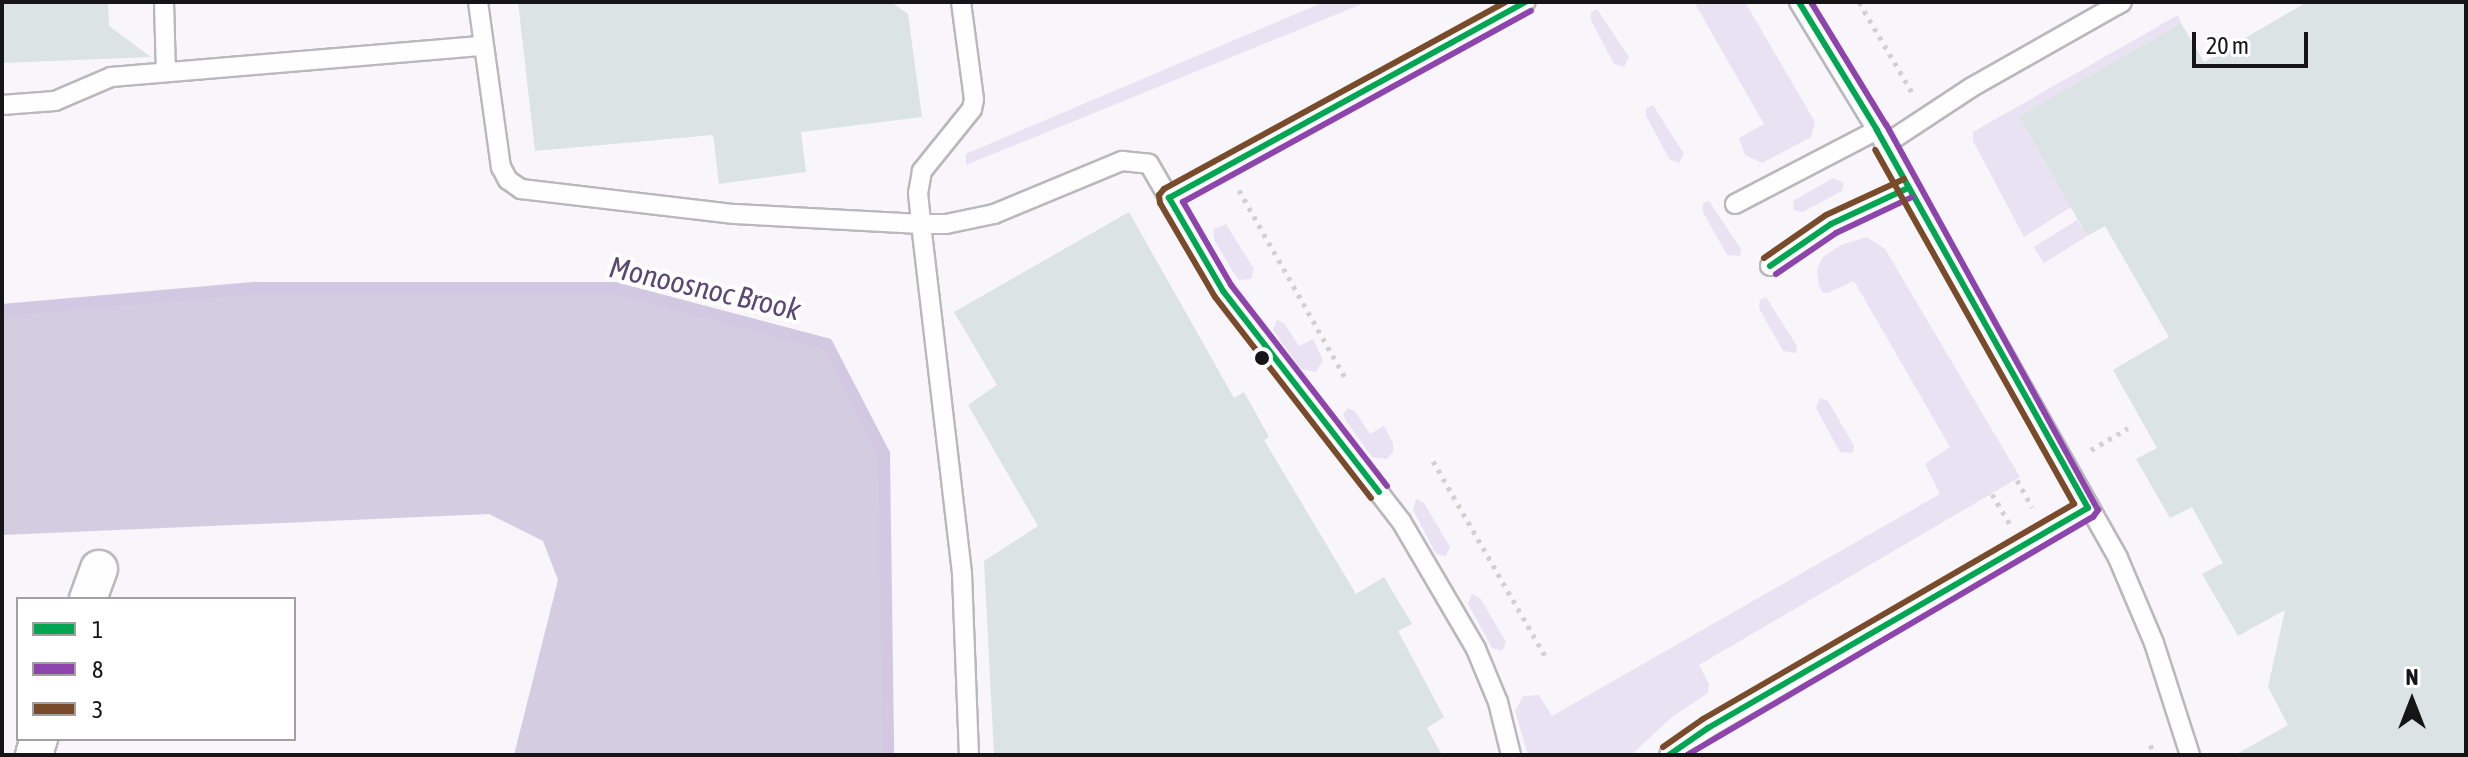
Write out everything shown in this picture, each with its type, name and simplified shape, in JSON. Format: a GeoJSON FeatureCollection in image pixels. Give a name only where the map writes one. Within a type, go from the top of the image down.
{"type":"FeatureCollection","features":[{"type":"Feature","properties":{"kind":"lane"},"geometry":{"type":"LineString","coordinates":[[164,2],[166,72]]}},
{"type":"Feature","properties":{"kind":"lane"},"geometry":{"type":"LineString","coordinates":[[478,2],[501,167],[508,180],[521,189],[735,214],[946,224],[994,214],[1122,161],[1149,164],[1223,291],[1401,521],[1476,649],[1498,702],[1511,755]]}},
{"type":"Feature","properties":{"kind":"lane"},"geometry":{"type":"LineString","coordinates":[[961,2],[974,99],[972,109],[922,171],[918,193],[962,574],[969,755]]}},
{"type":"Feature","properties":{"kind":"lane"},"geometry":{"type":"LineString","coordinates":[[1169,198],[1526,2]]}},
{"type":"Feature","properties":{"kind":"lane"},"geometry":{"type":"LineString","coordinates":[[1799,2],[1881,138],[2065,466],[2142,611],[2190,755]]}},
{"type":"Feature","properties":{"kind":"lane"},"geometry":{"type":"LineString","coordinates":[[1735,204],[1881,138],[2122,2]]}},
{"type":"Feature","properties":{"kind":"lane"},"geometry":{"type":"LineString","coordinates":[[2,105],[55,101],[111,77],[483,46]]}},
{"type":"Feature","properties":{"kind":"lane"},"geometry":{"type":"LineString","coordinates":[[1770,266],[1831,224],[1908,188]]}},
{"type":"Feature","properties":{"kind":"lane"},"geometry":{"type":"LineString","coordinates":[[1669,755],[1708,728],[2088,508]]}},
{"type":"Feature","properties":{"kind":"path"},"geometry":{"type":"LineString","coordinates":[[1859,2],[1914,97]]}},
{"type":"Feature","properties":{"kind":"path"},"geometry":{"type":"LineString","coordinates":[[1226,167],[1347,381]]}},
{"type":"Feature","properties":{"kind":"path"},"geometry":{"type":"LineString","coordinates":[[2065,466],[2128,428]]}},
{"type":"Feature","properties":{"kind":"path"},"geometry":{"type":"LineString","coordinates":[[1433,461],[1545,656]]}},
{"type":"Feature","properties":{"kind":"path"},"geometry":{"type":"LineString","coordinates":[[2150,745],[2156,755]]}},
{"type":"Feature","properties":{"kind":"shaded area"},"geometry":{"type":"Polygon","coordinates":[[[1324,2],[1367,2],[966,165],[966,154],[970,152],[1324,2]]]}},
{"type":"Feature","properties":{"kind":"shaded area"},"geometry":{"type":"Polygon","coordinates":[[[1694,2],[1745,2],[1815,122],[1811,137],[1762,163],[1745,155],[1739,138],[1764,124],[1694,2]]]}},
{"type":"Feature","properties":{"kind":"shaded area"},"geometry":{"type":"Polygon","coordinates":[[[1597,9],[1629,57],[1624,67],[1614,64],[1591,20],[1591,12],[1597,9]]]}},
{"type":"Feature","properties":{"kind":"shaded area"},"geometry":{"type":"Polygon","coordinates":[[[2178,15],[2181,23],[2019,116],[2071,207],[2024,237],[1973,141],[1973,132],[2178,15]]]}},
{"type":"Feature","properties":{"kind":"shaded area"},"geometry":{"type":"Polygon","coordinates":[[[1653,105],[1684,154],[1679,163],[1670,160],[1646,116],[1646,109],[1653,105]]]}},
{"type":"Feature","properties":{"kind":"shaded area"},"geometry":{"type":"Polygon","coordinates":[[[1833,178],[1844,183],[1842,191],[1803,212],[1794,210],[1793,201],[1833,178]]]}},
{"type":"Feature","properties":{"kind":"shaded area"},"geometry":{"type":"Polygon","coordinates":[[[1709,201],[1741,249],[1740,256],[1727,255],[1703,212],[1703,203],[1709,201]]]}},
{"type":"Feature","properties":{"kind":"shaded area"},"geometry":{"type":"Polygon","coordinates":[[[2077,220],[2087,236],[2044,263],[2034,247],[2077,220]]]}},
{"type":"Feature","properties":{"kind":"shaded area"},"geometry":{"type":"Polygon","coordinates":[[[1226,224],[1254,269],[1251,279],[1239,280],[1214,240],[1214,229],[1226,224]]]}},
{"type":"Feature","properties":{"kind":"shaded area"},"geometry":{"type":"Polygon","coordinates":[[[1867,237],[1885,249],[2020,477],[1699,665],[1709,684],[1708,693],[1672,717],[1631,755],[1528,755],[1515,711],[1523,696],[1539,695],[1552,716],[1940,494],[1925,464],[1950,447],[1854,281],[1828,293],[1823,293],[1819,286],[1817,270],[1822,258],[1841,245],[1867,237]]]}},
{"type":"Feature","properties":{"kind":"shaded area"},"geometry":{"type":"Polygon","coordinates":[[[256,288],[602,288],[827,344],[884,454],[888,755],[514,755],[558,580],[543,541],[489,514],[2,535],[2,310],[256,288]]]}},
{"type":"Feature","properties":{"kind":"shaded area"},"geometry":{"type":"Polygon","coordinates":[[[1766,297],[1797,346],[1796,353],[1783,351],[1759,308],[1760,300],[1766,297]]]}},
{"type":"Feature","properties":{"kind":"shaded area"},"geometry":{"type":"Polygon","coordinates":[[[1277,320],[1284,323],[1299,346],[1313,339],[1323,360],[1316,372],[1301,369],[1273,330],[1277,320]]]}},
{"type":"Feature","properties":{"kind":"shaded area"},"geometry":{"type":"Polygon","coordinates":[[[1820,398],[1828,401],[1854,446],[1853,453],[1840,452],[1816,408],[1820,398]]]}},
{"type":"Feature","properties":{"kind":"shaded area"},"geometry":{"type":"Polygon","coordinates":[[[1348,408],[1355,411],[1370,434],[1384,426],[1393,443],[1393,452],[1387,459],[1372,457],[1346,421],[1343,414],[1348,408]]]}},
{"type":"Feature","properties":{"kind":"shaded area"},"geometry":{"type":"Polygon","coordinates":[[[1416,499],[1424,503],[1450,547],[1446,556],[1436,554],[1413,510],[1416,499]]]}},
{"type":"Feature","properties":{"kind":"shaded area"},"geometry":{"type":"Polygon","coordinates":[[[1472,594],[1480,598],[1506,642],[1502,651],[1492,648],[1468,604],[1472,594]]]}},
{"type":"Feature","properties":{"kind":"building"},"geometry":{"type":"Polygon","coordinates":[[[2,2],[108,2],[109,26],[151,57],[2,63],[2,2]]]}},
{"type":"Feature","properties":{"kind":"building"},"geometry":{"type":"Polygon","coordinates":[[[518,2],[891,2],[908,14],[922,117],[801,132],[806,172],[719,184],[713,135],[535,151],[518,2]]]}},
{"type":"Feature","properties":{"kind":"building"},"geometry":{"type":"Polygon","coordinates":[[[2307,2],[2466,2],[2466,755],[2235,755],[2288,725],[2268,687],[2285,610],[2238,636],[2202,574],[2223,563],[2192,507],[2170,518],[2136,459],[2157,448],[2113,370],[2169,337],[2105,226],[2087,236],[2019,116],[2181,23],[2204,62],[2307,2]]]}},
{"type":"Feature","properties":{"kind":"building"},"geometry":{"type":"Polygon","coordinates":[[[1129,212],[1234,398],[1244,392],[1269,437],[1264,440],[1356,594],[1384,577],[1412,624],[1398,631],[1444,717],[1427,728],[1442,755],[994,755],[984,561],[1038,526],[968,405],[997,385],[954,312],[1129,212]]]}},
{"type":"Feature","properties":{"kind":"waterway","name":"Monoosnoc Brook"},"geometry":{"type":"LineString","coordinates":[[2,310],[256,288],[615,288],[827,344],[884,454],[888,755]]}},
{"type":"Feature","properties":{"kind":"transit line","name":"3"},"geometry":{"type":"LineString","coordinates":[[1371,498],[1215,297],[1160,203],[1159,195],[1164,189],[1505,2]]}},
{"type":"Feature","properties":{"kind":"transit line","name":"1"},"geometry":{"type":"LineString","coordinates":[[1379,492],[1223,291],[1169,198],[1526,2]]}},
{"type":"Feature","properties":{"kind":"transit line","name":"1"},"geometry":{"type":"LineString","coordinates":[[1669,755],[1708,728],[2088,508],[1877,130],[1799,2]]}},
{"type":"Feature","properties":{"kind":"transit line","name":"8"},"geometry":{"type":"LineString","coordinates":[[1687,755],[2093,517],[2098,510],[1886,125],[1811,2]]}},
{"type":"Feature","properties":{"kind":"transit line","name":"8"},"geometry":{"type":"LineString","coordinates":[[1387,486],[1231,285],[1183,202],[1531,11]]}},
{"type":"Feature","properties":{"kind":"transit line","name":"3"},"geometry":{"type":"LineString","coordinates":[[1663,747],[1703,719],[2074,504],[1875,150]]}},
{"type":"Feature","properties":{"kind":"transit line","name":"3"},"geometry":{"type":"LineString","coordinates":[[1764,258],[1826,215],[1904,179]]}},
{"type":"Feature","properties":{"kind":"transit line","name":"1"},"geometry":{"type":"LineString","coordinates":[[1770,266],[1831,224],[1908,188]]}},
{"type":"Feature","properties":{"kind":"transit line","name":"8"},"geometry":{"type":"LineString","coordinates":[[1776,274],[1836,233],[1912,197]]}}]}
